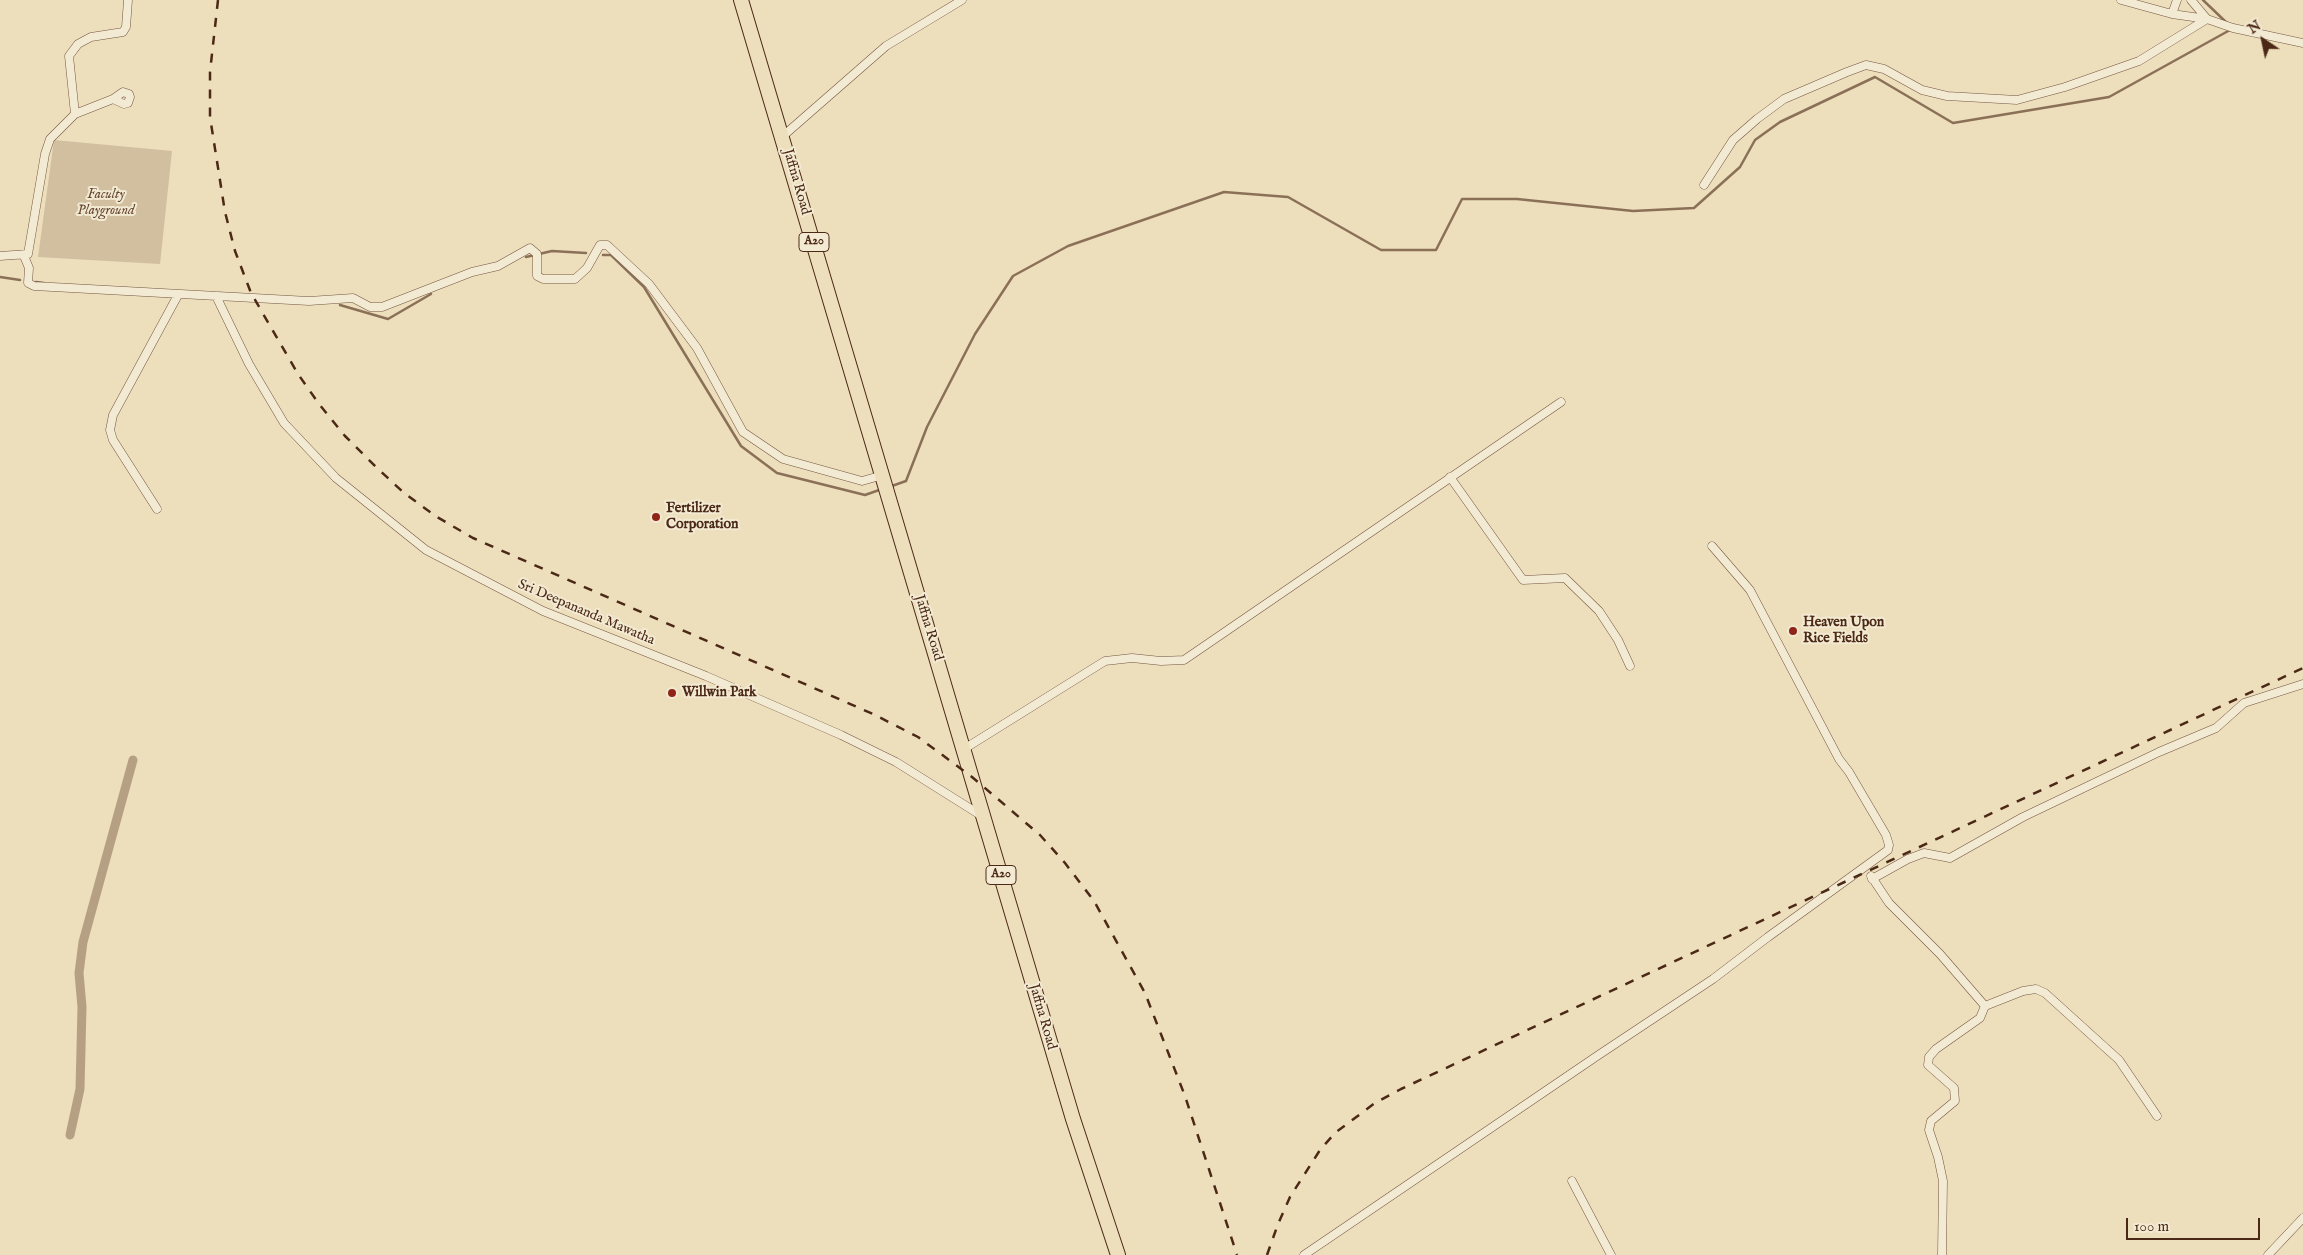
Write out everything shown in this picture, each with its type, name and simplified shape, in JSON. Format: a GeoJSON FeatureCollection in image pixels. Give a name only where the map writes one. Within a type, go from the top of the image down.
{"type":"FeatureCollection","features":[{"type":"Feature","properties":{"kind":"highway","name":"Jaffna Road"},"geometry":{"type":"LineString","coordinates":[[741,0],[783,136],[1073,1119],[1118,1255]]}},
{"type":"Feature","properties":{"kind":"street"},"geometry":{"type":"LineString","coordinates":[[76,114],[69,56],[78,44],[91,37],[123,32],[126,27],[128,0]]}},
{"type":"Feature","properties":{"kind":"street"},"geometry":{"type":"LineString","coordinates":[[783,136],[886,46],[962,0]]}},
{"type":"Feature","properties":{"kind":"street"},"geometry":{"type":"LineString","coordinates":[[2121,0],[2172,14],[2207,19],[2233,28],[2303,43]]}},
{"type":"Feature","properties":{"kind":"street"},"geometry":{"type":"LineString","coordinates":[[2172,14],[2177,0]]}},
{"type":"Feature","properties":{"kind":"street"},"geometry":{"type":"LineString","coordinates":[[2190,0],[2207,19]]}},
{"type":"Feature","properties":{"kind":"street"},"geometry":{"type":"LineString","coordinates":[[1704,185],[1733,140],[1784,99],[1866,65],[1884,69],[1922,90],[1948,96],[2017,100],[2065,87],[2140,61],[2207,19]]}},
{"type":"Feature","properties":{"kind":"street"},"geometry":{"type":"LineString","coordinates":[[0,256],[24,256],[28,254],[45,154],[50,139],[76,114],[113,99]]}},
{"type":"Feature","properties":{"kind":"street"},"geometry":{"type":"LineString","coordinates":[[24,256],[29,268],[28,283],[34,286],[309,301],[353,298],[370,307],[382,307],[472,272],[498,266],[530,248],[537,257],[536,276],[543,279],[575,279],[587,268],[600,245],[607,245],[650,284],[697,348],[744,432],[783,459],[862,481],[885,484]]}},
{"type":"Feature","properties":{"kind":"street"},"geometry":{"type":"LineString","coordinates":[[157,509],[113,440],[110,430],[113,415],[178,295]]}},
{"type":"Feature","properties":{"kind":"street","name":"Sri Deepananda Mawatha"},"geometry":{"type":"LineString","coordinates":[[216,296],[249,364],[284,423],[336,478],[426,550],[543,611],[706,676],[841,735],[896,762],[984,817]]}},
{"type":"Feature","properties":{"kind":"street"},"geometry":{"type":"LineString","coordinates":[[964,749],[1105,662],[1132,658],[1161,661],[1184,660],[1561,402]]}},
{"type":"Feature","properties":{"kind":"street"},"geometry":{"type":"LineString","coordinates":[[1450,477],[1523,580],[1565,578],[1599,611],[1618,640],[1630,666]]}},
{"type":"Feature","properties":{"kind":"street"},"geometry":{"type":"LineString","coordinates":[[1304,1255],[1337,1235],[1600,1054],[1713,979],[1888,850],[1890,845],[1886,834],[1850,772],[1839,759],[1750,590],[1712,546]]}},
{"type":"Feature","properties":{"kind":"street"},"geometry":{"type":"LineString","coordinates":[[1872,879],[1908,859],[1924,853],[1950,858],[2023,817],[2159,752],[2216,728],[2244,703],[2303,684]]}},
{"type":"Feature","properties":{"kind":"street"},"geometry":{"type":"LineString","coordinates":[[1866,868],[1889,903],[1940,954],[1985,1006]]}},
{"type":"Feature","properties":{"kind":"street"},"geometry":{"type":"LineString","coordinates":[[1942,1255],[1943,1182],[1938,1157],[1929,1130],[1931,1121],[1955,1101],[1954,1088],[1928,1065],[1929,1057],[1936,1049],[1980,1018],[1985,1006],[2036,989],[2044,993],[2119,1060],[2157,1116]]}},
{"type":"Feature","properties":{"kind":"street"},"geometry":{"type":"LineString","coordinates":[[1572,1181],[1611,1255]]}},
{"type":"Feature","properties":{"kind":"street"},"geometry":{"type":"LineString","coordinates":[[2268,1255],[2303,1218]]}},
{"type":"Feature","properties":{"kind":"green space","name":"Faculty Playground"},"geometry":{"type":"Polygon","coordinates":[[[54,140],[172,151],[160,264],[38,257],[54,140]]]}},
{"type":"Feature","properties":{"kind":"waterway"},"geometry":{"type":"LineString","coordinates":[[2203,0],[2227,23]]}},
{"type":"Feature","properties":{"kind":"waterway"},"geometry":{"type":"LineString","coordinates":[[889,487],[906,481],[927,427],[975,334],[1013,276],[1068,246],[1224,192],[1288,197],[1381,250],[1436,250],[1462,199],[1517,199],[1633,211],[1694,208],[1740,167],[1755,140],[1780,122],[1875,77],[1953,123],[2109,97],[2230,30]]}},
{"type":"Feature","properties":{"kind":"waterway"},"geometry":{"type":"LineString","coordinates":[[526,257],[552,251],[586,253]]}},
{"type":"Feature","properties":{"kind":"waterway"},"geometry":{"type":"LineString","coordinates":[[603,255],[611,255],[644,287],[741,446],[777,473],[865,495],[882,489]]}},
{"type":"Feature","properties":{"kind":"waterway"},"geometry":{"type":"LineString","coordinates":[[0,277],[20,280]]}},
{"type":"Feature","properties":{"kind":"waterway"},"geometry":{"type":"LineString","coordinates":[[36,282],[44,283]]}},
{"type":"Feature","properties":{"kind":"waterway"},"geometry":{"type":"LineString","coordinates":[[340,305],[388,319],[431,294]]}},
{"type":"Feature","properties":{"kind":"waterway"},"geometry":{"type":"LineString","coordinates":[[70,1135],[80,1089],[82,1007],[79,973],[83,942],[133,760]]}},
{"type":"Feature","properties":{"kind":"railway"},"geometry":{"type":"LineString","coordinates":[[218,0],[210,72],[210,117],[225,212],[235,251],[251,293],[298,374],[319,404],[345,436],[376,467],[404,493],[437,517],[473,538],[873,714],[918,737],[972,777],[1040,835],[1065,863],[1094,901],[1145,993],[1185,1096],[1237,1255]]}},
{"type":"Feature","properties":{"kind":"railway"},"geometry":{"type":"LineString","coordinates":[[1267,1255],[1290,1197],[1320,1150],[1335,1133],[1375,1103],[1401,1089],[2303,668]]}},
{"type":"Feature","properties":{"kind":"place","name":"Fertilizer Corporation"},"geometry":{"type":"Point","coordinates":[656,517]}},
{"type":"Feature","properties":{"kind":"place","name":"Heaven Upon Rice Fields"},"geometry":{"type":"Point","coordinates":[1793,631]}},
{"type":"Feature","properties":{"kind":"place","name":"Willwin Park"},"geometry":{"type":"Point","coordinates":[672,693]}}]}
